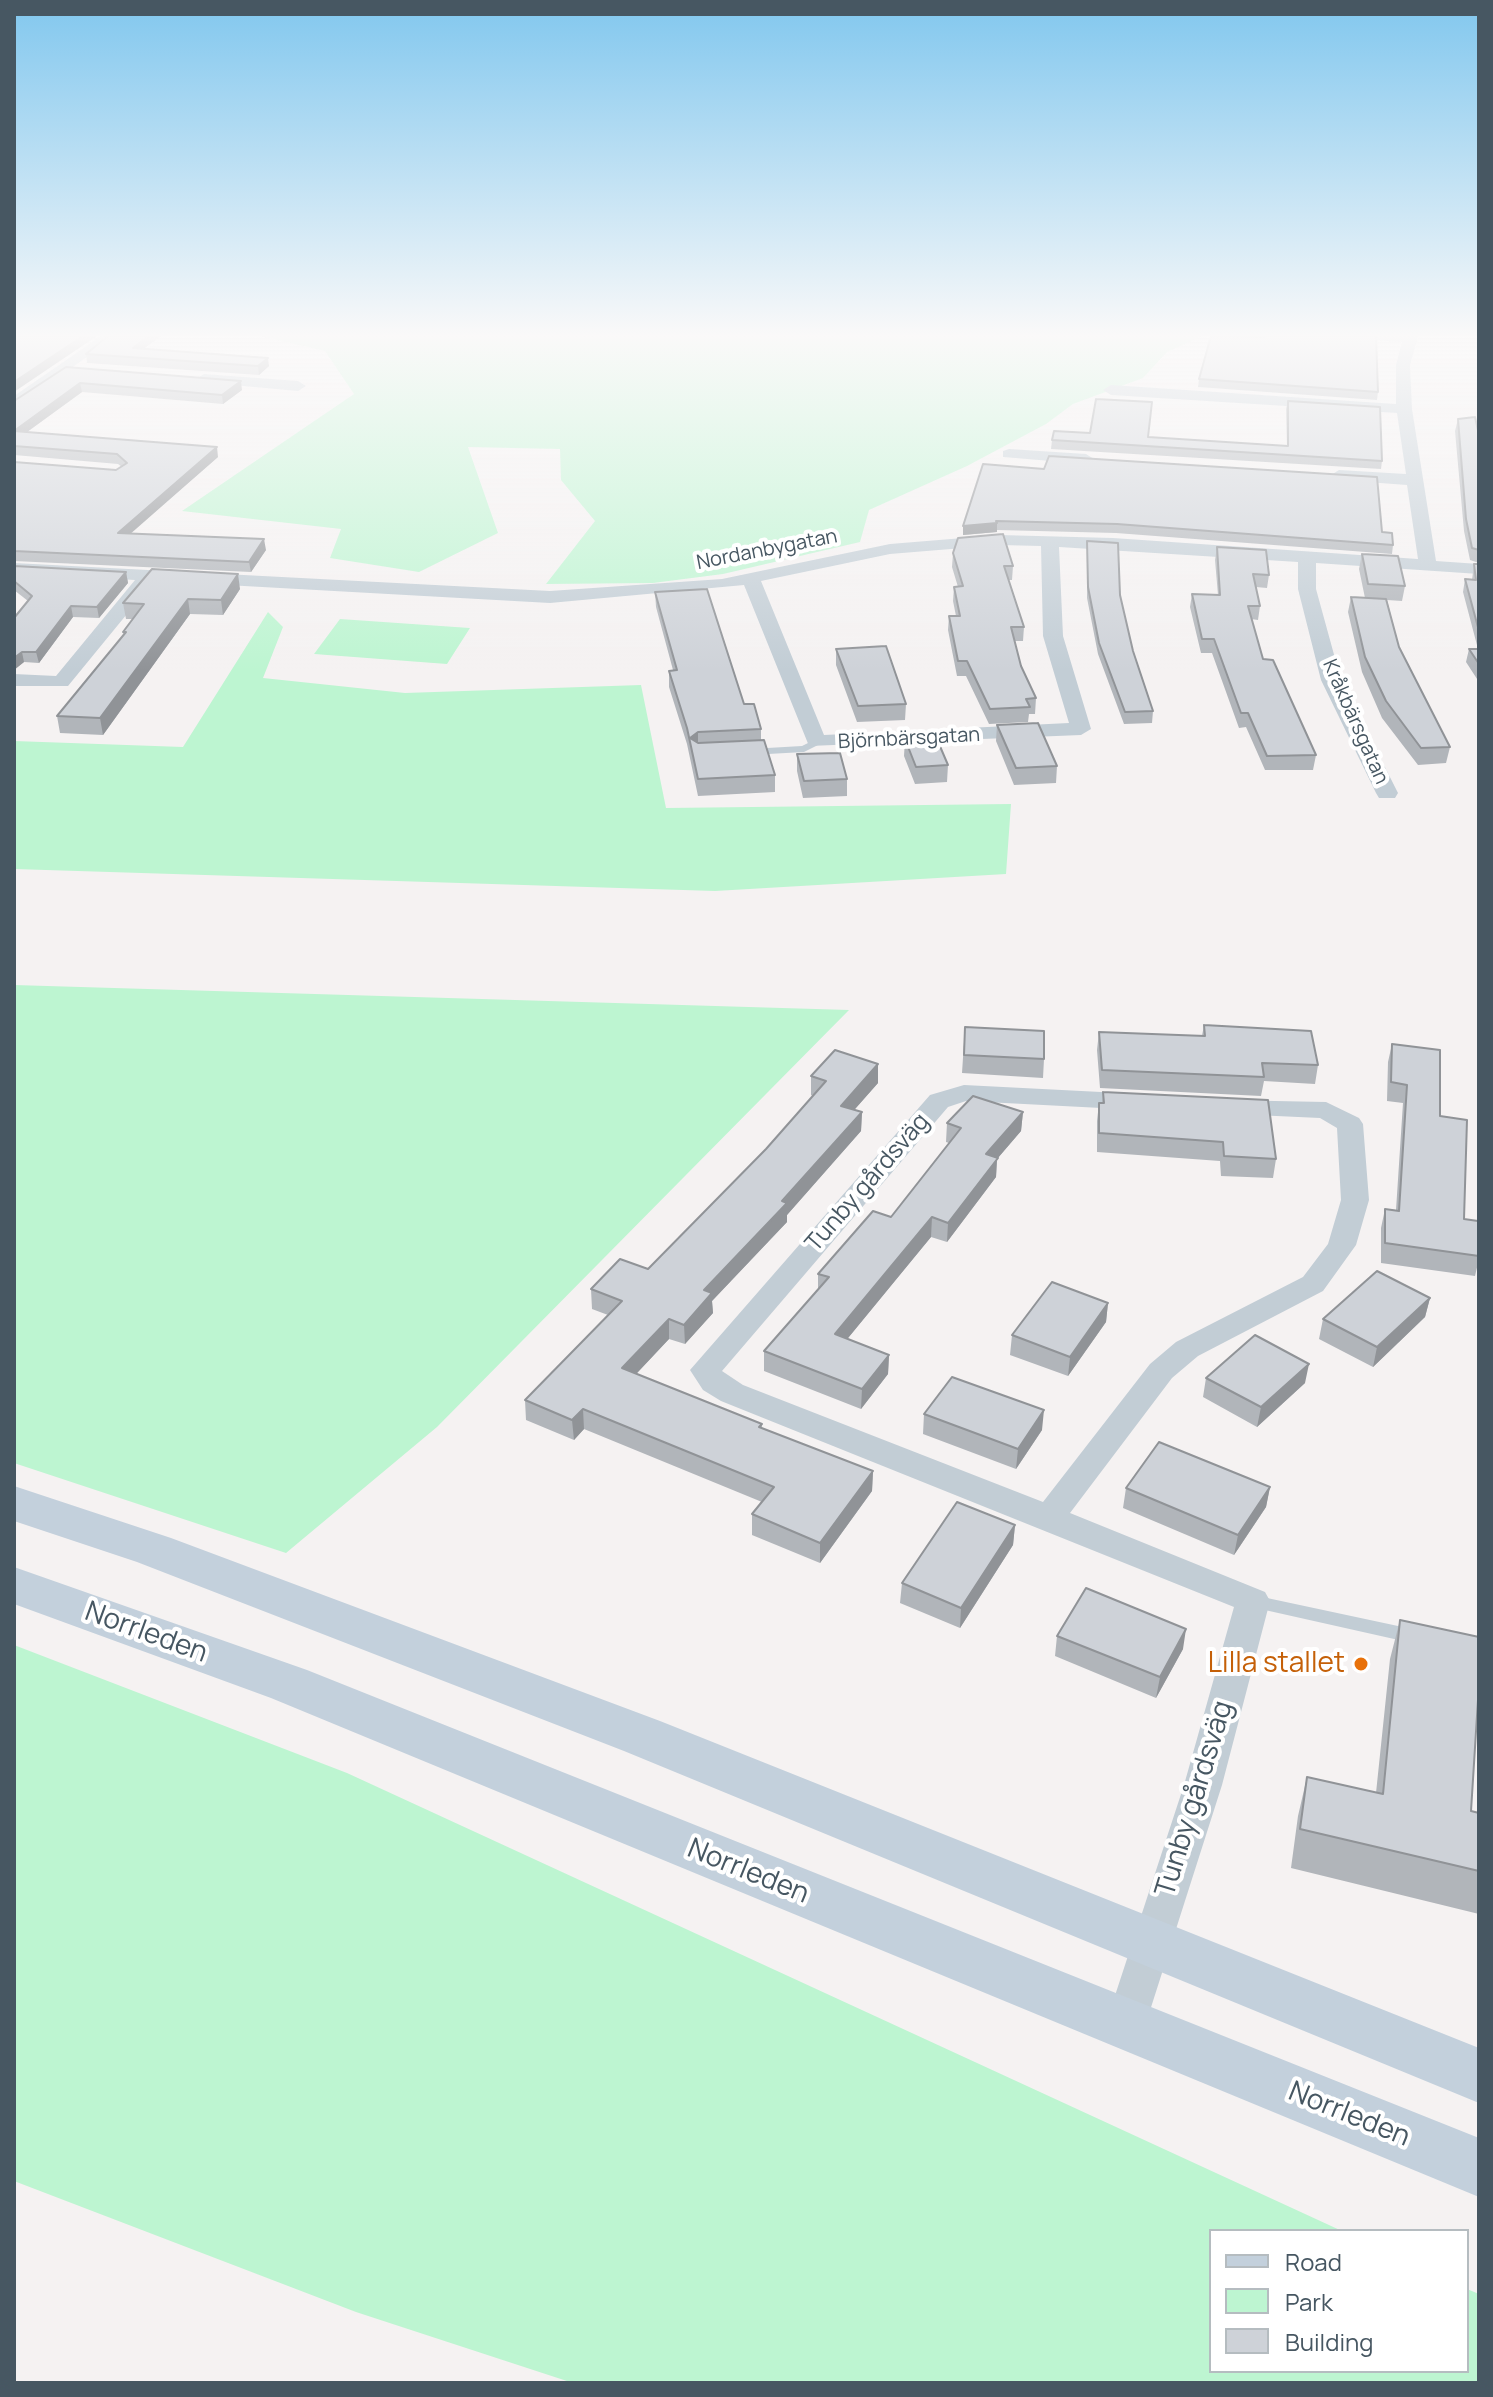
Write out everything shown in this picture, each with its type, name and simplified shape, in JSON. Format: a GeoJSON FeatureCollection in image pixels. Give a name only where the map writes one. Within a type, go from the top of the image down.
{"type":"FeatureCollection","features":[{"type":"Feature","properties":{"kind":"main road"},"geometry":{"type":"LineString","coordinates":[[14,1503],[154,1550],[642,1736],[1479,2076]]}},
{"type":"Feature","properties":{"kind":"main road","name":"Norrleden"},"geometry":{"type":"LineString","coordinates":[[14,1585],[289,1684],[1479,2168]]}},
{"type":"Feature","properties":{"kind":"street"},"geometry":{"type":"LineString","coordinates":[[1409,448],[1428,565]]}},
{"type":"Feature","properties":{"kind":"street"},"geometry":{"type":"LineString","coordinates":[[1009,454],[1101,460]]}},
{"type":"Feature","properties":{"kind":"street"},"geometry":{"type":"LineString","coordinates":[[1319,474],[1414,480]]}},
{"type":"Feature","properties":{"kind":"street","name":"Nordanbygatan"},"geometry":{"type":"LineString","coordinates":[[14,568],[550,597],[634,593],[751,579],[890,549],[1050,540],[1479,569]]}},
{"type":"Feature","properties":{"kind":"street","name":"Björnbärsgatan"},"geometry":{"type":"LineString","coordinates":[[751,579],[816,742],[1081,729],[1053,636],[1050,540]]}},
{"type":"Feature","properties":{"kind":"street","name":"Kråkbärsgatan"},"geometry":{"type":"LineString","coordinates":[[1307,557],[1307,589],[1331,680],[1387,793]]}},
{"type":"Feature","properties":{"kind":"street"},"geometry":{"type":"LineString","coordinates":[[14,680],[61,682],[148,575]]}},
{"type":"Feature","properties":{"kind":"street","name":"Tunby gårdsväg"},"geometry":{"type":"LineString","coordinates":[[1126,2023],[1149,1943],[1203,1785],[1253,1601],[732,1393],[714,1383],[705,1370],[939,1101],[964,1093],[1171,1104]]}},
{"type":"Feature","properties":{"kind":"street"},"geometry":{"type":"LineString","coordinates":[[1049,1517],[1161,1371],[1187,1349],[1313,1284],[1342,1245],[1355,1200],[1350,1124],[1326,1110],[1202,1105]]}},
{"type":"Feature","properties":{"kind":"lane"},"geometry":{"type":"LineString","coordinates":[[744,752],[804,749],[816,742]]}},
{"type":"Feature","properties":{"kind":"lane"},"geometry":{"type":"LineString","coordinates":[[1253,1601],[1434,1641]]}},
{"type":"Feature","properties":{"kind":"green space"},"geometry":{"type":"Polygon","coordinates":[[[275,448],[468,448],[498,533],[419,572],[330,558],[341,529],[182,511],[275,448]]]}},
{"type":"Feature","properties":{"kind":"green space"},"geometry":{"type":"Polygon","coordinates":[[[508,448],[1001,448],[869,510],[860,542],[723,574],[653,583],[546,584],[595,521],[561,480],[560,449],[508,448]]]}},
{"type":"Feature","properties":{"kind":"green space"},"geometry":{"type":"Polygon","coordinates":[[[268,612],[283,627],[263,678],[405,693],[641,685],[666,808],[1011,804],[1006,874],[715,891],[14,869],[14,741],[183,747],[268,612]]]}},
{"type":"Feature","properties":{"kind":"green space"},"geometry":{"type":"Polygon","coordinates":[[[340,619],[470,628],[447,664],[314,654],[340,619]]]}},
{"type":"Feature","properties":{"kind":"green space"},"geometry":{"type":"Polygon","coordinates":[[[14,985],[849,1010],[437,1427],[286,1553],[14,1463],[14,985]]]}},
{"type":"Feature","properties":{"kind":"green space"},"geometry":{"type":"Polygon","coordinates":[[[14,1645],[347,1773],[1338,2229],[1209,2229],[1209,2373],[1469,2373],[1469,2290],[1479,2294],[1479,2383],[573,2383],[356,2312],[14,2181],[14,1645]]]}},
{"type":"Feature","properties":{"kind":"building"},"geometry":{"type":"Polygon","coordinates":[[[38,448],[216,448],[118,533],[264,539],[249,562],[14,551],[14,462],[116,470],[127,463],[117,454],[38,448]]]}},
{"type":"Feature","properties":{"kind":"building"},"geometry":{"type":"Polygon","coordinates":[[[1176,448],[1382,448],[1382,461],[1176,448]]]}},
{"type":"Feature","properties":{"kind":"building"},"geometry":{"type":"Polygon","coordinates":[[[1460,448],[1479,448],[1479,550],[1472,548],[1466,519],[1460,448]]]}},
{"type":"Feature","properties":{"kind":"building"},"geometry":{"type":"Polygon","coordinates":[[[1049,456],[1377,477],[1382,532],[1392,533],[1393,545],[1117,524],[996,521],[963,526],[983,464],[1044,469],[1049,456]]]}},
{"type":"Feature","properties":{"kind":"building"},"geometry":{"type":"Polygon","coordinates":[[[1003,534],[1013,566],[1004,566],[1024,627],[1011,627],[1021,666],[1036,698],[1026,699],[1030,707],[990,709],[967,661],[958,661],[949,616],[960,616],[954,587],[963,586],[953,553],[958,538],[1003,534]]]}},
{"type":"Feature","properties":{"kind":"building"},"geometry":{"type":"Polygon","coordinates":[[[1087,541],[1118,543],[1120,595],[1133,651],[1153,711],[1125,712],[1099,643],[1088,587],[1087,541]]]}},
{"type":"Feature","properties":{"kind":"building"},"geometry":{"type":"Polygon","coordinates":[[[1217,547],[1266,550],[1269,575],[1253,574],[1260,606],[1248,606],[1263,659],[1273,660],[1316,755],[1267,756],[1248,713],[1241,713],[1214,639],[1202,639],[1192,594],[1220,595],[1217,547]]]}},
{"type":"Feature","properties":{"kind":"building"},"geometry":{"type":"Polygon","coordinates":[[[1362,554],[1398,556],[1405,586],[1368,584],[1362,554]]]}},
{"type":"Feature","properties":{"kind":"building"},"geometry":{"type":"Polygon","coordinates":[[[1474,564],[1479,564],[1479,631],[1465,579],[1476,580],[1474,564]]]}},
{"type":"Feature","properties":{"kind":"building"},"geometry":{"type":"Polygon","coordinates":[[[14,566],[126,572],[97,607],[71,606],[36,652],[22,652],[14,658],[14,618],[32,596],[14,581],[14,566]]]}},
{"type":"Feature","properties":{"kind":"building"},"geometry":{"type":"Polygon","coordinates":[[[152,569],[238,574],[221,600],[188,599],[100,718],[57,716],[126,632],[123,632],[144,604],[123,603],[152,569]]]}},
{"type":"Feature","properties":{"kind":"building"},"geometry":{"type":"Polygon","coordinates":[[[707,589],[744,704],[754,704],[761,729],[698,732],[690,738],[698,743],[764,740],[775,775],[698,779],[687,728],[669,671],[677,670],[655,592],[707,589]]]}},
{"type":"Feature","properties":{"kind":"building"},"geometry":{"type":"Polygon","coordinates":[[[1351,597],[1386,599],[1399,647],[1450,747],[1421,748],[1386,701],[1365,657],[1351,597]]]}},
{"type":"Feature","properties":{"kind":"building"},"geometry":{"type":"Polygon","coordinates":[[[886,646],[906,704],[858,706],[836,649],[886,646]]]}},
{"type":"Feature","properties":{"kind":"building"},"geometry":{"type":"Polygon","coordinates":[[[1469,649],[1479,649],[1479,664],[1469,649]]]}},
{"type":"Feature","properties":{"kind":"building"},"geometry":{"type":"Polygon","coordinates":[[[1038,723],[1057,766],[1016,768],[997,725],[1038,723]]]}},
{"type":"Feature","properties":{"kind":"building"},"geometry":{"type":"Polygon","coordinates":[[[936,737],[948,765],[916,767],[905,739],[936,737]]]}},
{"type":"Feature","properties":{"kind":"building"},"geometry":{"type":"Polygon","coordinates":[[[840,753],[847,779],[804,781],[797,754],[840,753]]]}},
{"type":"Feature","properties":{"kind":"building"},"geometry":{"type":"Polygon","coordinates":[[[1204,1025],[1311,1031],[1318,1065],[1262,1063],[1264,1077],[1102,1070],[1099,1032],[1205,1036],[1204,1025]]]}},
{"type":"Feature","properties":{"kind":"building"},"geometry":{"type":"Polygon","coordinates":[[[965,1027],[1044,1031],[1044,1059],[964,1055],[965,1027]]]}},
{"type":"Feature","properties":{"kind":"building"},"geometry":{"type":"Polygon","coordinates":[[[1392,1044],[1440,1050],[1440,1116],[1467,1120],[1464,1219],[1478,1221],[1479,1256],[1385,1243],[1385,1209],[1399,1211],[1407,1085],[1391,1082],[1392,1044]]]}},
{"type":"Feature","properties":{"kind":"building"},"geometry":{"type":"Polygon","coordinates":[[[835,1050],[878,1064],[841,1106],[862,1112],[782,1201],[787,1203],[704,1290],[712,1293],[684,1325],[669,1319],[622,1368],[762,1424],[759,1427],[873,1471],[820,1543],[752,1514],[774,1487],[583,1409],[572,1420],[525,1400],[622,1301],[591,1289],[620,1259],[648,1269],[766,1149],[826,1081],[811,1076],[835,1050]]]}},
{"type":"Feature","properties":{"kind":"building"},"geometry":{"type":"Polygon","coordinates":[[[1103,1092],[1268,1100],[1276,1159],[1224,1156],[1223,1142],[1099,1133],[1099,1103],[1104,1103],[1103,1092]]]}},
{"type":"Feature","properties":{"kind":"building"},"geometry":{"type":"Polygon","coordinates":[[[973,1096],[1023,1112],[986,1154],[998,1158],[948,1223],[932,1217],[835,1334],[889,1355],[862,1389],[764,1351],[829,1277],[818,1274],[873,1211],[891,1217],[961,1128],[947,1123],[973,1096]]]}},
{"type":"Feature","properties":{"kind":"building"},"geometry":{"type":"Polygon","coordinates":[[[1377,1271],[1430,1298],[1377,1347],[1323,1319],[1377,1271]]]}},
{"type":"Feature","properties":{"kind":"building"},"geometry":{"type":"Polygon","coordinates":[[[1052,1282],[1108,1303],[1070,1357],[1012,1335],[1052,1282]]]}},
{"type":"Feature","properties":{"kind":"building"},"geometry":{"type":"Polygon","coordinates":[[[1255,1335],[1309,1364],[1261,1407],[1206,1378],[1255,1335]]]}},
{"type":"Feature","properties":{"kind":"building"},"geometry":{"type":"Polygon","coordinates":[[[952,1377],[1044,1410],[1018,1449],[924,1414],[952,1377]]]}},
{"type":"Feature","properties":{"kind":"building"},"geometry":{"type":"Polygon","coordinates":[[[1159,1442],[1270,1487],[1238,1535],[1126,1488],[1159,1442]]]}},
{"type":"Feature","properties":{"kind":"building"},"geometry":{"type":"Polygon","coordinates":[[[957,1502],[1015,1525],[961,1608],[902,1583],[957,1502]]]}},
{"type":"Feature","properties":{"kind":"building"},"geometry":{"type":"Polygon","coordinates":[[[1086,1588],[1186,1629],[1160,1677],[1057,1636],[1086,1588]]]}},
{"type":"Feature","properties":{"kind":"building"},"geometry":{"type":"Polygon","coordinates":[[[1400,1620],[1479,1637],[1471,1811],[1479,1813],[1479,1871],[1300,1829],[1307,1777],[1383,1794],[1400,1620]]]}},
{"type":"Feature","properties":{"kind":"place","name":"Lilla stallet"},"geometry":{"type":"Point","coordinates":[1361,1664]}}]}
